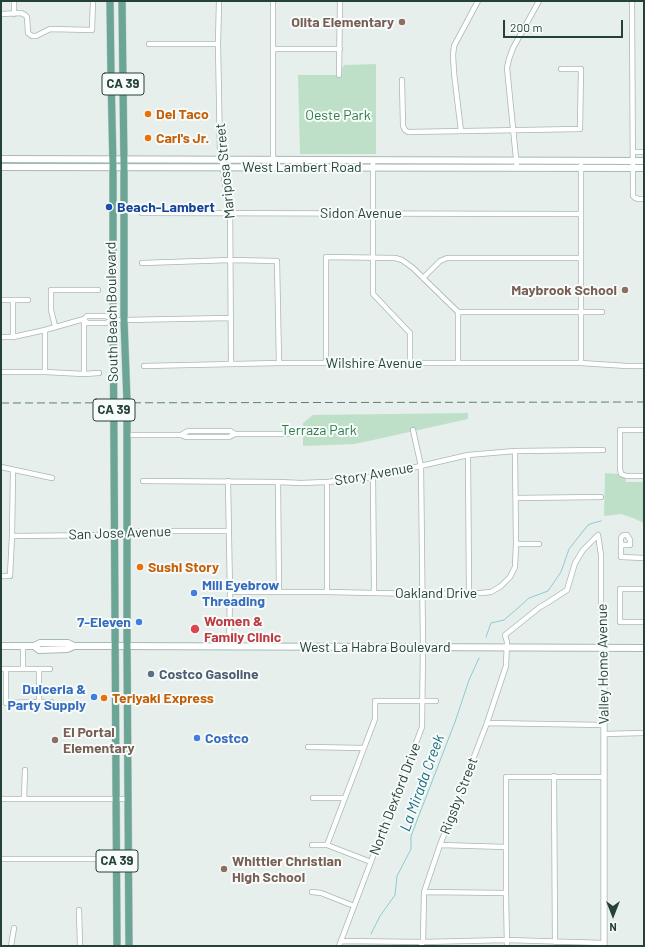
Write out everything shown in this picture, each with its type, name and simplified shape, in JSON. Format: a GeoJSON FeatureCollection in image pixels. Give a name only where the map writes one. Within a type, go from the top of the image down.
{"type":"FeatureCollection","features":[{"type":"Feature","properties":{"kind":"main road","name":"South Beach Boulevard"},"geometry":{"type":"LineString","coordinates":[[110,1],[110,75],[113,159],[115,646]]}},
{"type":"Feature","properties":{"kind":"main road","name":"South Beach Boulevard"},"geometry":{"type":"LineString","coordinates":[[122,1],[124,320],[127,402],[127,646]]}},
{"type":"Feature","properties":{"kind":"main road","name":"West Lambert Road"},"geometry":{"type":"LineString","coordinates":[[1,159],[273,160],[517,168],[581,165],[604,161],[644,161]]}},
{"type":"Feature","properties":{"kind":"main road","name":"West Lambert Road"},"geometry":{"type":"LineString","coordinates":[[1,167],[273,167],[516,161],[604,168],[644,168]]}},
{"type":"Feature","properties":{"kind":"main road","name":"West La Habra Boulevard"},"geometry":{"type":"LineString","coordinates":[[1,646],[34,646],[39,650],[67,650],[74,646],[644,648]]}},
{"type":"Feature","properties":{"kind":"main road","name":"CA 39"},"geometry":{"type":"LineString","coordinates":[[115,646],[117,946]]}},
{"type":"Feature","properties":{"kind":"main road","name":"CA 39"},"geometry":{"type":"LineString","coordinates":[[127,646],[129,946]]}},
{"type":"Feature","properties":{"kind":"street"},"geometry":{"type":"LineString","coordinates":[[14,1],[14,14]]}},
{"type":"Feature","properties":{"kind":"street"},"geometry":{"type":"LineString","coordinates":[[1,14],[21,13],[26,16],[28,33],[32,36],[36,36],[50,30],[92,30],[93,1]]}},
{"type":"Feature","properties":{"kind":"street","name":"Mariposa Street"},"geometry":{"type":"LineString","coordinates":[[219,1],[218,44],[220,153],[225,184],[230,199],[231,364]]}},
{"type":"Feature","properties":{"kind":"street"},"geometry":{"type":"LineString","coordinates":[[273,1],[273,167]]}},
{"type":"Feature","properties":{"kind":"street"},"geometry":{"type":"LineString","coordinates":[[339,75],[340,1]]}},
{"type":"Feature","properties":{"kind":"street"},"geometry":{"type":"LineString","coordinates":[[461,131],[454,73],[454,46],[478,1]]}},
{"type":"Feature","properties":{"kind":"street"},"geometry":{"type":"LineString","coordinates":[[517,168],[507,68],[512,48],[539,1]]}},
{"type":"Feature","properties":{"kind":"street"},"geometry":{"type":"LineString","coordinates":[[632,1],[633,196],[635,198],[644,199]]}},
{"type":"Feature","properties":{"kind":"street"},"geometry":{"type":"LineString","coordinates":[[148,44],[218,44]]}},
{"type":"Feature","properties":{"kind":"street"},"geometry":{"type":"LineString","coordinates":[[273,49],[340,49]]}},
{"type":"Feature","properties":{"kind":"street"},"geometry":{"type":"LineString","coordinates":[[402,80],[403,126],[408,132],[580,129],[581,69],[560,69]]}},
{"type":"Feature","properties":{"kind":"street"},"geometry":{"type":"LineString","coordinates":[[633,152],[644,152]]}},
{"type":"Feature","properties":{"kind":"street"},"geometry":{"type":"LineString","coordinates":[[373,164],[373,294],[410,333],[410,363]]}},
{"type":"Feature","properties":{"kind":"street"},"geometry":{"type":"LineString","coordinates":[[580,363],[581,165]]}},
{"type":"Feature","properties":{"kind":"street","name":"Sidon Avenue"},"geometry":{"type":"LineString","coordinates":[[142,213],[581,214]]}},
{"type":"Feature","properties":{"kind":"street"},"geometry":{"type":"LineString","coordinates":[[326,363],[326,257],[395,258],[402,260],[458,312],[602,312]]}},
{"type":"Feature","properties":{"kind":"street"},"geometry":{"type":"LineString","coordinates":[[423,278],[440,261],[447,258],[581,258]]}},
{"type":"Feature","properties":{"kind":"street"},"geometry":{"type":"LineString","coordinates":[[142,263],[231,260],[277,261],[279,363]]}},
{"type":"Feature","properties":{"kind":"street"},"geometry":{"type":"LineString","coordinates":[[55,326],[51,310],[50,290],[98,290]]}},
{"type":"Feature","properties":{"kind":"street"},"geometry":{"type":"LineString","coordinates":[[1,300],[28,300]]}},
{"type":"Feature","properties":{"kind":"street"},"geometry":{"type":"LineString","coordinates":[[13,300],[13,337]]}},
{"type":"Feature","properties":{"kind":"street"},"geometry":{"type":"LineString","coordinates":[[458,312],[458,363]]}},
{"type":"Feature","properties":{"kind":"street"},"geometry":{"type":"LineString","coordinates":[[1,337],[13,337],[84,320],[87,323],[106,323],[113,320],[230,318]]}},
{"type":"Feature","properties":{"kind":"street"},"geometry":{"type":"LineString","coordinates":[[84,320],[84,374]]}},
{"type":"Feature","properties":{"kind":"street"},"geometry":{"type":"LineString","coordinates":[[45,330],[45,372]]}},
{"type":"Feature","properties":{"kind":"street","name":"Wilshire Avenue"},"geometry":{"type":"LineString","coordinates":[[144,366],[279,363],[580,363],[644,366]]}},
{"type":"Feature","properties":{"kind":"street"},"geometry":{"type":"LineString","coordinates":[[1,372],[99,373]]}},
{"type":"Feature","properties":{"kind":"street","name":"North Dexford Drive"},"geometry":{"type":"LineString","coordinates":[[340,944],[422,727],[423,647],[421,466],[413,430]]}},
{"type":"Feature","properties":{"kind":"street"},"geometry":{"type":"LineString","coordinates":[[644,430],[620,430],[621,474],[626,476],[644,476]]}},
{"type":"Feature","properties":{"kind":"street"},"geometry":{"type":"LineString","coordinates":[[126,435],[229,437],[235,434],[289,434]]}},
{"type":"Feature","properties":{"kind":"street","name":"Story Avenue"},"geometry":{"type":"LineString","coordinates":[[143,481],[327,482],[373,477],[468,456],[515,450],[603,450]]}},
{"type":"Feature","properties":{"kind":"street","name":"Oakland Drive"},"geometry":{"type":"LineString","coordinates":[[230,592],[374,592],[422,594],[491,592],[501,586],[510,577],[515,568],[515,450]]}},
{"type":"Feature","properties":{"kind":"street"},"geometry":{"type":"LineString","coordinates":[[468,456],[469,593]]}},
{"type":"Feature","properties":{"kind":"street"},"geometry":{"type":"LineString","coordinates":[[1,467],[52,478]]}},
{"type":"Feature","properties":{"kind":"street"},"geometry":{"type":"LineString","coordinates":[[1,576],[10,576],[12,536],[12,470]]}},
{"type":"Feature","properties":{"kind":"street"},"geometry":{"type":"LineString","coordinates":[[373,477],[374,592]]}},
{"type":"Feature","properties":{"kind":"street"},"geometry":{"type":"LineString","coordinates":[[228,481],[230,592],[229,647]]}},
{"type":"Feature","properties":{"kind":"street"},"geometry":{"type":"LineString","coordinates":[[278,482],[279,592]]}},
{"type":"Feature","properties":{"kind":"street"},"geometry":{"type":"LineString","coordinates":[[327,482],[327,592]]}},
{"type":"Feature","properties":{"kind":"street"},"geometry":{"type":"LineString","coordinates":[[516,498],[601,497]]}},
{"type":"Feature","properties":{"kind":"street","name":"San Jose Avenue"},"geometry":{"type":"LineString","coordinates":[[12,536],[115,535],[127,531],[229,531]]}},
{"type":"Feature","properties":{"kind":"street","name":"Valley Home Avenue"},"geometry":{"type":"LineString","coordinates":[[507,647],[505,636],[510,630],[520,624],[540,606],[546,604],[567,590],[575,563],[583,550],[598,535],[601,555],[601,634],[604,648],[604,944]]}},
{"type":"Feature","properties":{"kind":"street"},"geometry":{"type":"LineString","coordinates":[[516,544],[539,544]]}},
{"type":"Feature","properties":{"kind":"street"},"geometry":{"type":"LineString","coordinates":[[621,545],[621,557],[644,558]]}},
{"type":"Feature","properties":{"kind":"street"},"geometry":{"type":"LineString","coordinates":[[644,589],[620,589],[620,622],[644,622]]}},
{"type":"Feature","properties":{"kind":"street"},"geometry":{"type":"LineString","coordinates":[[23,646],[23,668]]}},
{"type":"Feature","properties":{"kind":"street","name":"Rigsby Street"},"geometry":{"type":"LineString","coordinates":[[422,944],[424,892],[440,845],[487,723],[506,666],[507,647]]}},
{"type":"Feature","properties":{"kind":"street"},"geometry":{"type":"LineString","coordinates":[[50,669],[3,669],[3,703],[51,702]]}},
{"type":"Feature","properties":{"kind":"street"},"geometry":{"type":"LineString","coordinates":[[39,669],[40,702]]}},
{"type":"Feature","properties":{"kind":"street"},"geometry":{"type":"LineString","coordinates":[[327,846],[375,719],[375,701],[436,701]]}},
{"type":"Feature","properties":{"kind":"street"},"geometry":{"type":"LineString","coordinates":[[487,723],[604,725]]}},
{"type":"Feature","properties":{"kind":"street"},"geometry":{"type":"LineString","coordinates":[[604,734],[644,733]]}},
{"type":"Feature","properties":{"kind":"street"},"geometry":{"type":"LineString","coordinates":[[308,748],[364,748]]}},
{"type":"Feature","properties":{"kind":"street"},"geometry":{"type":"LineString","coordinates":[[24,799],[25,770]]}},
{"type":"Feature","properties":{"kind":"street"},"geometry":{"type":"LineString","coordinates":[[554,776],[555,942]]}},
{"type":"Feature","properties":{"kind":"street"},"geometry":{"type":"LineString","coordinates":[[507,943],[506,777],[604,777]]}},
{"type":"Feature","properties":{"kind":"street"},"geometry":{"type":"LineString","coordinates":[[313,798],[344,798]]}},
{"type":"Feature","properties":{"kind":"street"},"geometry":{"type":"LineString","coordinates":[[1,799],[128,799]]}},
{"type":"Feature","properties":{"kind":"street"},"geometry":{"type":"LineString","coordinates":[[312,845],[327,846],[371,862]]}},
{"type":"Feature","properties":{"kind":"street"},"geometry":{"type":"LineString","coordinates":[[440,845],[506,847]]}},
{"type":"Feature","properties":{"kind":"street"},"geometry":{"type":"LineString","coordinates":[[1,858],[99,859]]}},
{"type":"Feature","properties":{"kind":"street"},"geometry":{"type":"LineString","coordinates":[[312,892],[321,893],[354,906]]}},
{"type":"Feature","properties":{"kind":"street"},"geometry":{"type":"LineString","coordinates":[[424,892],[506,893]]}},
{"type":"Feature","properties":{"kind":"street"},"geometry":{"type":"LineString","coordinates":[[79,910],[80,946]]}},
{"type":"Feature","properties":{"kind":"street"},"geometry":{"type":"LineString","coordinates":[[11,946],[14,928]]}},
{"type":"Feature","properties":{"kind":"street"},"geometry":{"type":"LineString","coordinates":[[340,944],[555,942],[604,944]]}},
{"type":"Feature","properties":{"kind":"green space","name":"Oeste Park"},"geometry":{"type":"Polygon","coordinates":[[[376,64],[376,154],[300,154],[298,75],[339,75],[344,65],[376,64]]]}},
{"type":"Feature","properties":{"kind":"green space","name":"Terraza Park"},"geometry":{"type":"Polygon","coordinates":[[[468,413],[468,419],[355,444],[303,446],[303,423],[313,415],[468,413]]]}},
{"type":"Feature","properties":{"kind":"green space"},"geometry":{"type":"Polygon","coordinates":[[[605,473],[619,474],[625,478],[626,482],[644,482],[644,523],[621,514],[604,516],[605,473]]]}},
{"type":"Feature","properties":{"kind":"waterway","name":"La Mirada Creek"},"geometry":{"type":"LineString","coordinates":[[486,637],[491,623],[504,620],[529,598],[548,591],[561,572],[569,549],[588,525],[601,521]]}},
{"type":"Feature","properties":{"kind":"waterway","name":"La Mirada Creek"},"geometry":{"type":"LineString","coordinates":[[371,934],[380,916],[395,895],[397,876],[411,849],[411,836],[455,722],[469,680],[479,658]]}},
{"type":"Feature","properties":{"kind":"railway"},"geometry":{"type":"LineString","coordinates":[[1,403],[644,402]]}},
{"type":"Feature","properties":{"kind":"place","name":"Olita Elementary"},"geometry":{"type":"Point","coordinates":[402,22]}},
{"type":"Feature","properties":{"kind":"place","name":"Del Taco"},"geometry":{"type":"Point","coordinates":[148,114]}},
{"type":"Feature","properties":{"kind":"place","name":"Carl's Jr."},"geometry":{"type":"Point","coordinates":[148,138]}},
{"type":"Feature","properties":{"kind":"place","name":"Beach-Lambert"},"geometry":{"type":"Point","coordinates":[109,207]}},
{"type":"Feature","properties":{"kind":"place","name":"Maybrook School"},"geometry":{"type":"Point","coordinates":[625,290]}},
{"type":"Feature","properties":{"kind":"place","name":"Sushi Story"},"geometry":{"type":"Point","coordinates":[140,567]}},
{"type":"Feature","properties":{"kind":"place","name":"Mili Eyebrow Threading"},"geometry":{"type":"Point","coordinates":[194,593]}},
{"type":"Feature","properties":{"kind":"place","name":"7-Eleven"},"geometry":{"type":"Point","coordinates":[139,622]}},
{"type":"Feature","properties":{"kind":"place","name":"Women & Family Clinic"},"geometry":{"type":"Point","coordinates":[195,629]}},
{"type":"Feature","properties":{"kind":"place","name":"Costco Gasoline"},"geometry":{"type":"Point","coordinates":[151,674]}},
{"type":"Feature","properties":{"kind":"place","name":"Dulceria & Party Supply"},"geometry":{"type":"Point","coordinates":[94,697]}},
{"type":"Feature","properties":{"kind":"place","name":"Teriyaki Express"},"geometry":{"type":"Point","coordinates":[104,698]}},
{"type":"Feature","properties":{"kind":"place","name":"Costco"},"geometry":{"type":"Point","coordinates":[197,738]}},
{"type":"Feature","properties":{"kind":"place","name":"El Portal Elementary"},"geometry":{"type":"Point","coordinates":[55,740]}},
{"type":"Feature","properties":{"kind":"place","name":"Whittier Christian High School"},"geometry":{"type":"Point","coordinates":[224,869]}}]}
